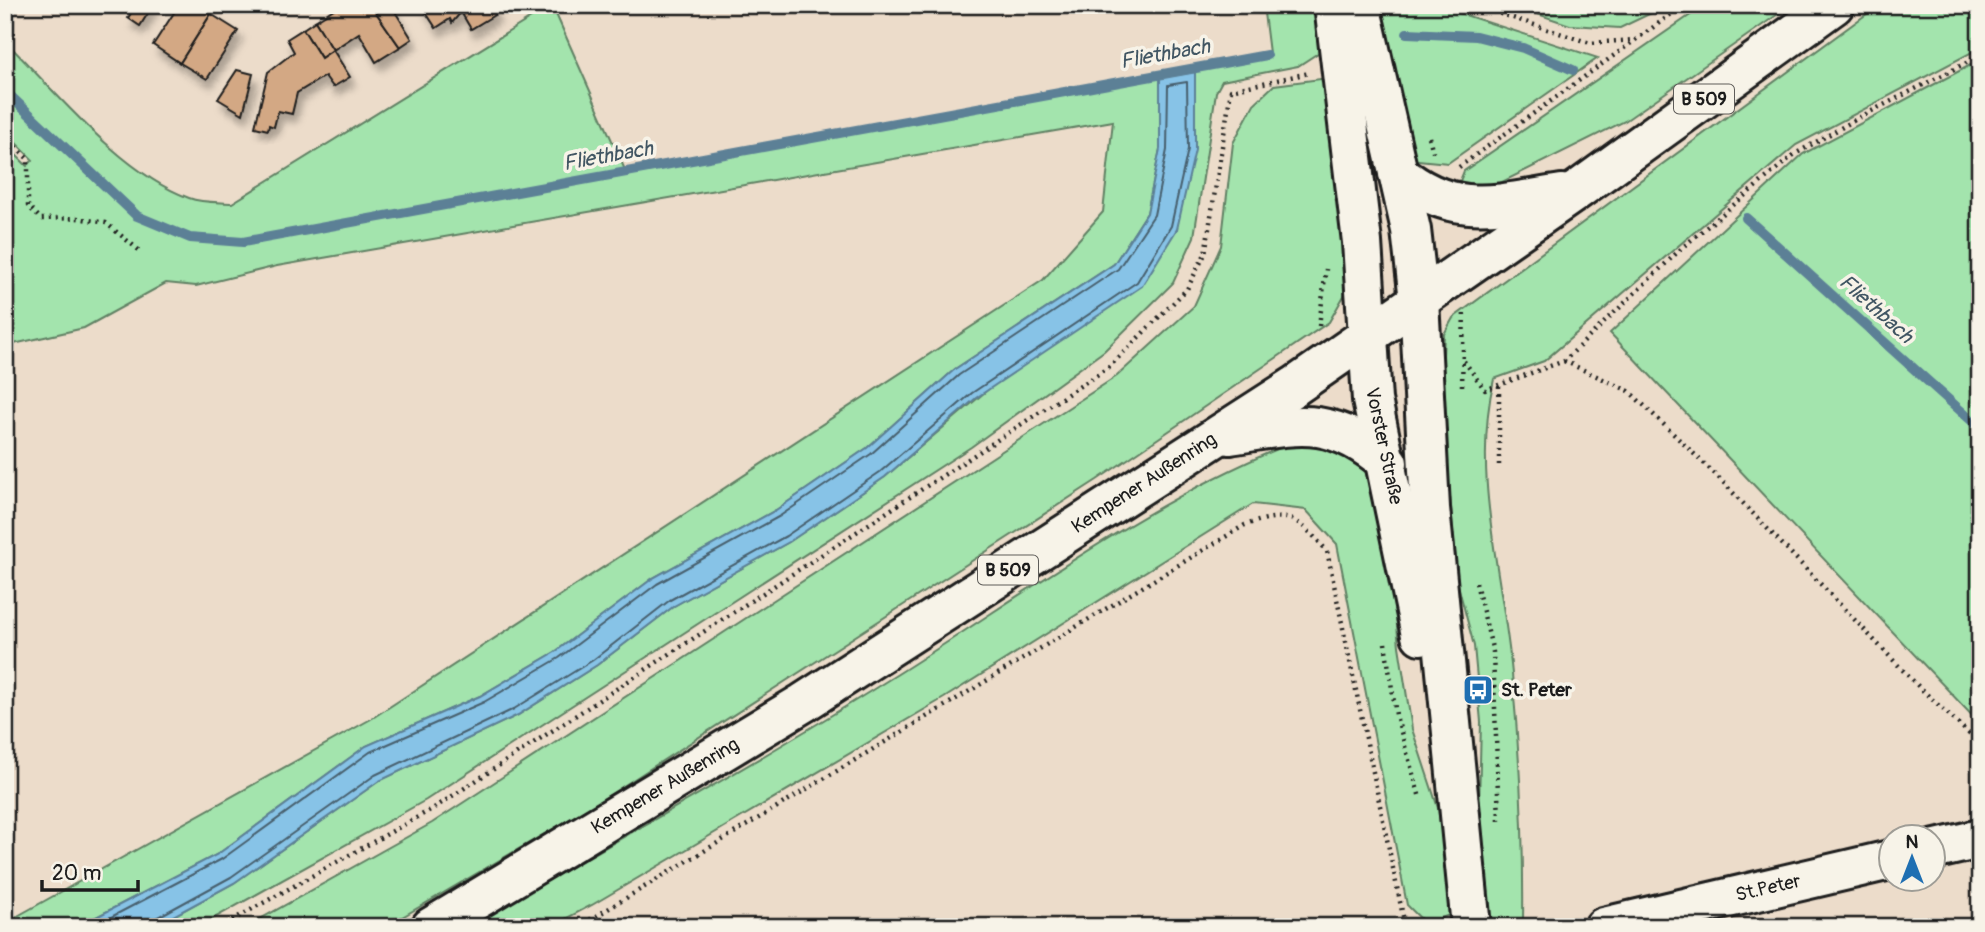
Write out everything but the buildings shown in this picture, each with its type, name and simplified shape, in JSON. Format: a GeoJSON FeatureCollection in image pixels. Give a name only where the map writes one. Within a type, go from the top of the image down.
{"type":"FeatureCollection","features":[{"type":"Feature","properties":{"kind":"main road","name":"Vorster Straße"},"geometry":{"type":"LineString","coordinates":[[1334,5],[1362,242],[1372,400],[1388,463],[1466,882]]}},
{"type":"Feature","properties":{"kind":"main road","name":"Vorster Straße"},"geometry":{"type":"LineString","coordinates":[[1360,5],[1411,230],[1419,300],[1430,508],[1471,927]]}},
{"type":"Feature","properties":{"kind":"main road","name":"Kempener Außenring"},"geometry":{"type":"LineString","coordinates":[[431,927],[803,703],[1214,438],[1575,192],[1834,5]]}},
{"type":"Feature","properties":{"kind":"main road"},"geometry":{"type":"LineString","coordinates":[[1398,173],[1421,190],[1445,201],[1482,206],[1575,192]]}},
{"type":"Feature","properties":{"kind":"main road"},"geometry":{"type":"LineString","coordinates":[[1214,438],[1282,427],[1324,426],[1364,443],[1388,463]]}},
{"type":"Feature","properties":{"kind":"main road"},"geometry":{"type":"LineString","coordinates":[[1946,847],[1980,839]]}},
{"type":"Feature","properties":{"kind":"main road","name":"St.Peter"},"geometry":{"type":"LineString","coordinates":[[1604,927],[1876,864]]}},
{"type":"Feature","properties":{"kind":"path"},"geometry":{"type":"LineString","coordinates":[[1473,5],[1590,43],[1635,40]]}},
{"type":"Feature","properties":{"kind":"path"},"geometry":{"type":"LineString","coordinates":[[1445,201],[1448,177],[1463,163],[1684,5]]}},
{"type":"Feature","properties":{"kind":"path"},"geometry":{"type":"LineString","coordinates":[[1464,361],[1485,390],[1564,361],[1684,246],[1795,154],[1980,56]]}},
{"type":"Feature","properties":{"kind":"path"},"geometry":{"type":"LineString","coordinates":[[220,927],[434,808],[1110,367],[1187,289],[1205,254],[1231,90],[1343,66]]}},
{"type":"Feature","properties":{"kind":"path"},"geometry":{"type":"LineString","coordinates":[[5,137],[28,159],[28,206],[41,219],[77,218],[106,223],[141,252]]}},
{"type":"Feature","properties":{"kind":"path"},"geometry":{"type":"LineString","coordinates":[[1458,273],[1464,306],[1461,400]]}},
{"type":"Feature","properties":{"kind":"path"},"geometry":{"type":"LineString","coordinates":[[1564,361],[1629,391],[1718,477],[1919,687],[1980,744]]}},
{"type":"Feature","properties":{"kind":"path"},"geometry":{"type":"LineString","coordinates":[[1499,384],[1499,465]]}},
{"type":"Feature","properties":{"kind":"path"},"geometry":{"type":"LineString","coordinates":[[578,927],[1245,525],[1273,516],[1301,522],[1327,551],[1404,922],[1409,927]]}},
{"type":"Feature","properties":{"kind":"path"},"geometry":{"type":"LineString","coordinates":[[1476,579],[1493,652],[1500,831]]}},
{"type":"Feature","properties":{"kind":"path"},"geometry":{"type":"LineString","coordinates":[[1383,632],[1396,715],[1423,805]]}},
{"type":"Feature","properties":{"kind":"green space"},"geometry":{"type":"Polygon","coordinates":[[[552,5],[625,170],[1269,53],[1263,5],[1318,5],[1321,51],[1298,66],[1222,81],[1216,92],[1194,237],[1173,283],[1104,351],[971,447],[426,800],[198,927],[153,927],[234,883],[379,781],[518,715],[597,665],[674,606],[789,542],[885,477],[1177,229],[1160,78],[1160,149],[1147,213],[1114,264],[955,369],[867,448],[776,510],[653,578],[555,652],[480,696],[366,746],[218,854],[77,927],[5,927],[5,923],[371,719],[1043,280],[1103,212],[1113,121],[277,266],[196,286],[166,283],[84,328],[5,346],[5,144],[27,166],[33,160],[5,132],[5,41],[91,130],[139,171],[189,198],[205,202],[232,203],[552,5]]]}},
{"type":"Feature","properties":{"kind":"green space"},"geometry":{"type":"Polygon","coordinates":[[[1388,5],[1434,5],[1598,58],[1448,163],[1408,159],[1374,14],[1388,5]]]}},
{"type":"Feature","properties":{"kind":"green space"},"geometry":{"type":"Polygon","coordinates":[[[1511,5],[1668,5],[1620,28],[1570,25],[1511,5]]]}},
{"type":"Feature","properties":{"kind":"green space"},"geometry":{"type":"Polygon","coordinates":[[[1705,5],[1791,5],[1625,121],[1486,190],[1457,188],[1464,171],[1705,5]]]}},
{"type":"Feature","properties":{"kind":"green space"},"geometry":{"type":"Polygon","coordinates":[[[1879,5],[1980,5],[1980,48],[1796,145],[1544,361],[1494,379],[1488,416],[1487,490],[1515,705],[1522,830],[1523,924],[1488,927],[1478,847],[1481,722],[1474,646],[1458,585],[1441,396],[1444,334],[1453,318],[1879,5]]]}},
{"type":"Feature","properties":{"kind":"green space"},"geometry":{"type":"Polygon","coordinates":[[[1980,60],[1980,724],[1610,333],[1803,154],[1980,60]]]}},
{"type":"Feature","properties":{"kind":"green space"},"geometry":{"type":"Polygon","coordinates":[[[1328,78],[1346,265],[1345,294],[1329,322],[1097,480],[594,805],[385,927],[246,927],[432,823],[1117,376],[1194,306],[1221,246],[1233,143],[1254,104],[1274,85],[1328,78]]]}},
{"type":"Feature","properties":{"kind":"green space"},"geometry":{"type":"Polygon","coordinates":[[[1310,436],[1365,460],[1387,524],[1399,646],[1412,729],[1438,808],[1452,914],[1426,924],[1407,905],[1337,544],[1306,510],[1253,504],[944,698],[592,905],[550,927],[468,927],[834,714],[1145,516],[1253,459],[1310,436]]]}},
{"type":"Feature","properties":{"kind":"water"},"geometry":{"type":"Polygon","coordinates":[[[1195,72],[1195,150],[1177,229],[1142,286],[976,398],[885,477],[789,542],[674,606],[597,665],[518,715],[379,781],[234,883],[153,927],[77,927],[218,854],[366,746],[480,696],[555,652],[653,578],[776,510],[867,448],[955,369],[1114,264],[1147,213],[1160,149],[1160,78],[1195,72]]]}},
{"type":"Feature","properties":{"kind":"waterway","name":"Fliethbach"},"geometry":{"type":"LineString","coordinates":[[1407,33],[1476,36],[1523,48],[1573,70]]}},
{"type":"Feature","properties":{"kind":"waterway","name":"Fliethbach"},"geometry":{"type":"LineString","coordinates":[[5,91],[137,216],[190,238],[243,242],[1267,55]]}},
{"type":"Feature","properties":{"kind":"waterway","name":"Fliethbach"},"geometry":{"type":"LineString","coordinates":[[1746,218],[1980,428]]}},
{"type":"Feature","properties":{"kind":"place","name":"St. Peter"},"geometry":{"type":"Point","coordinates":[1478,690]}}]}
